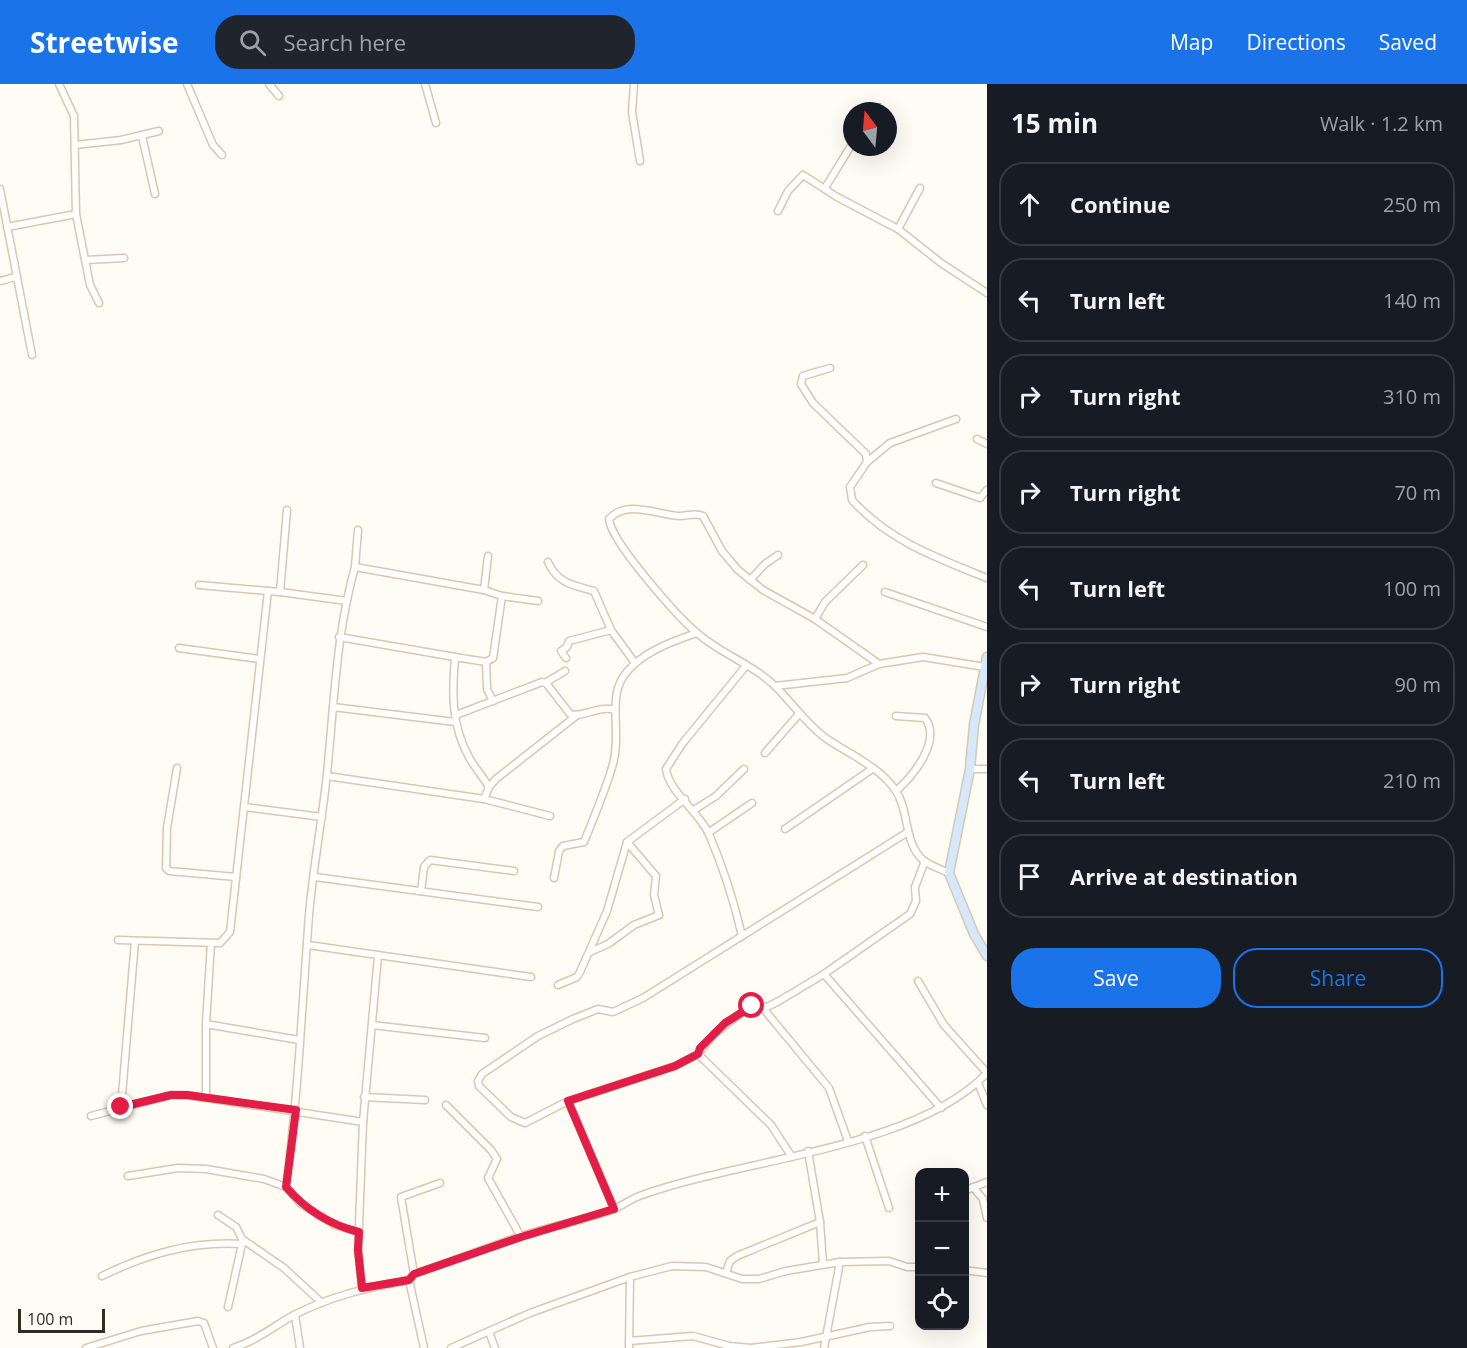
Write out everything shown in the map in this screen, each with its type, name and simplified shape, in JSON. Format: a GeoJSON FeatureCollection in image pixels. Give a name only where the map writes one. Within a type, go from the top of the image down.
{"type":"FeatureCollection","features":[{"type":"Feature","properties":{"kind":"street"},"geometry":{"type":"LineString","coordinates":[[59,84],[74,116],[76,213],[90,285],[99,303]]}},
{"type":"Feature","properties":{"kind":"street"},"geometry":{"type":"LineString","coordinates":[[187,84],[213,145],[222,155]]}},
{"type":"Feature","properties":{"kind":"street"},"geometry":{"type":"LineString","coordinates":[[269,84],[279,96]]}},
{"type":"Feature","properties":{"kind":"street"},"geometry":{"type":"LineString","coordinates":[[425,84],[436,123]]}},
{"type":"Feature","properties":{"kind":"street"},"geometry":{"type":"LineString","coordinates":[[634,84],[632,112],[640,161]]}},
{"type":"Feature","properties":{"kind":"street"},"geometry":{"type":"LineString","coordinates":[[75,145],[142,136],[159,130]]}},
{"type":"Feature","properties":{"kind":"street"},"geometry":{"type":"LineString","coordinates":[[142,136],[154,194]]}},
{"type":"Feature","properties":{"kind":"street"},"geometry":{"type":"LineString","coordinates":[[825,188],[845,156]]}},
{"type":"Feature","properties":{"kind":"street"},"geometry":{"type":"LineString","coordinates":[[778,211],[800,176],[808,177],[898,229],[940,263],[987,293]]}},
{"type":"Feature","properties":{"kind":"street"},"geometry":{"type":"LineString","coordinates":[[898,229],[920,188]]}},
{"type":"Feature","properties":{"kind":"street"},"geometry":{"type":"LineString","coordinates":[[0,189],[32,355]]}},
{"type":"Feature","properties":{"kind":"street"},"geometry":{"type":"LineString","coordinates":[[7,227],[76,213]]}},
{"type":"Feature","properties":{"kind":"street"},"geometry":{"type":"LineString","coordinates":[[86,260],[124,258]]}},
{"type":"Feature","properties":{"kind":"street"},"geometry":{"type":"LineString","coordinates":[[0,281],[16,277]]}},
{"type":"Feature","properties":{"kind":"street"},"geometry":{"type":"LineString","coordinates":[[830,368],[803,376],[801,379],[804,392],[835,426],[862,448],[867,462]]}},
{"type":"Feature","properties":{"kind":"street"},"geometry":{"type":"LineString","coordinates":[[956,419],[890,443],[867,462],[850,487],[852,500],[860,510],[890,534],[913,548],[987,578]]}},
{"type":"Feature","properties":{"kind":"street"},"geometry":{"type":"LineString","coordinates":[[977,439],[987,444]]}},
{"type":"Feature","properties":{"kind":"street"},"geometry":{"type":"LineString","coordinates":[[936,483],[980,498],[987,490]]}},
{"type":"Feature","properties":{"kind":"street"},"geometry":{"type":"LineString","coordinates":[[879,664],[815,620],[750,580],[722,551],[703,516],[679,516],[634,508],[612,515],[609,519],[609,524],[616,537],[657,590],[697,633],[775,686],[799,714],[825,738],[872,769],[896,791],[916,852],[925,861],[949,873]]}},
{"type":"Feature","properties":{"kind":"street"},"geometry":{"type":"LineString","coordinates":[[280,591],[287,510]]}},
{"type":"Feature","properties":{"kind":"street"},"geometry":{"type":"LineString","coordinates":[[286,1187],[296,1110],[299,1040],[339,637],[355,567],[358,530]]}},
{"type":"Feature","properties":{"kind":"street"},"geometry":{"type":"LineString","coordinates":[[750,580],[765,564],[778,555]]}},
{"type":"Feature","properties":{"kind":"street"},"geometry":{"type":"LineString","coordinates":[[484,590],[488,556]]}},
{"type":"Feature","properties":{"kind":"street"},"geometry":{"type":"LineString","coordinates":[[548,562],[552,571],[563,583],[594,591],[611,630],[635,663]]}},
{"type":"Feature","properties":{"kind":"street"},"geometry":{"type":"LineString","coordinates":[[815,620],[825,602],[863,565]]}},
{"type":"Feature","properties":{"kind":"street"},"geometry":{"type":"LineString","coordinates":[[355,567],[538,602]]}},
{"type":"Feature","properties":{"kind":"street"},"geometry":{"type":"LineString","coordinates":[[199,585],[280,591],[347,601]]}},
{"type":"Feature","properties":{"kind":"street"},"geometry":{"type":"LineString","coordinates":[[118,940],[211,943],[224,941],[230,932],[268,591]]}},
{"type":"Feature","properties":{"kind":"street"},"geometry":{"type":"LineString","coordinates":[[885,592],[987,627]]}},
{"type":"Feature","properties":{"kind":"street"},"geometry":{"type":"LineString","coordinates":[[339,637],[486,662],[493,658],[502,596]]}},
{"type":"Feature","properties":{"kind":"street"},"geometry":{"type":"LineString","coordinates":[[566,658],[561,651],[567,647],[569,641],[611,630]]}},
{"type":"Feature","properties":{"kind":"street"},"geometry":{"type":"LineString","coordinates":[[554,878],[559,851],[563,846],[584,842],[613,762],[615,710],[621,682],[635,663],[661,647],[697,633]]}},
{"type":"Feature","properties":{"kind":"street"},"geometry":{"type":"LineString","coordinates":[[179,648],[259,658]]}},
{"type":"Feature","properties":{"kind":"street"},"geometry":{"type":"LineString","coordinates":[[455,657],[452,690],[455,719],[470,758],[489,787]]}},
{"type":"Feature","properties":{"kind":"street"},"geometry":{"type":"LineString","coordinates":[[775,686],[846,678],[879,664],[923,657],[985,667]]}},
{"type":"Feature","properties":{"kind":"street"},"geometry":{"type":"LineString","coordinates":[[987,657],[974,725],[970,769],[949,873],[969,924],[987,956]]}},
{"type":"Feature","properties":{"kind":"street"},"geometry":{"type":"LineString","coordinates":[[486,662],[487,689],[493,701]]}},
{"type":"Feature","properties":{"kind":"street"},"geometry":{"type":"LineString","coordinates":[[742,936],[733,898],[708,833],[694,810],[672,786],[666,769],[682,744],[746,667]]}},
{"type":"Feature","properties":{"kind":"street"},"geometry":{"type":"LineString","coordinates":[[333,707],[455,719],[493,701],[538,683],[545,683],[565,671]]}},
{"type":"Feature","properties":{"kind":"street"},"geometry":{"type":"LineString","coordinates":[[545,683],[564,708],[576,716]]}},
{"type":"Feature","properties":{"kind":"street"},"geometry":{"type":"LineString","coordinates":[[484,799],[489,787],[576,716],[594,709],[615,710]]}},
{"type":"Feature","properties":{"kind":"street"},"geometry":{"type":"LineString","coordinates":[[765,753],[799,714]]}},
{"type":"Feature","properties":{"kind":"street"},"geometry":{"type":"LineString","coordinates":[[896,716],[925,718],[929,727],[921,764],[896,791]]}},
{"type":"Feature","properties":{"kind":"street"},"geometry":{"type":"LineString","coordinates":[[177,768],[167,828],[166,868],[169,872],[236,877]]}},
{"type":"Feature","properties":{"kind":"street"},"geometry":{"type":"LineString","coordinates":[[694,810],[716,796],[744,769]]}},
{"type":"Feature","properties":{"kind":"street"},"geometry":{"type":"LineString","coordinates":[[785,829],[872,769]]}},
{"type":"Feature","properties":{"kind":"street"},"geometry":{"type":"LineString","coordinates":[[970,769],[987,769]]}},
{"type":"Feature","properties":{"kind":"street"},"geometry":{"type":"LineString","coordinates":[[327,776],[484,799],[550,816]]}},
{"type":"Feature","properties":{"kind":"street"},"geometry":{"type":"LineString","coordinates":[[558,985],[577,977],[590,952],[607,910],[627,842],[685,799]]}},
{"type":"Feature","properties":{"kind":"street"},"geometry":{"type":"LineString","coordinates":[[708,833],[752,802]]}},
{"type":"Feature","properties":{"kind":"street"},"geometry":{"type":"LineString","coordinates":[[245,807],[322,817]]}},
{"type":"Feature","properties":{"kind":"street"},"geometry":{"type":"LineString","coordinates":[[908,832],[623,1009],[613,1012],[591,1010],[538,1036],[482,1074],[478,1081],[485,1092],[519,1122],[530,1122],[568,1101],[675,1066],[698,1054],[700,1048],[725,1023],[752,1006],[762,1007],[779,1001],[824,974],[915,909],[915,887],[925,861]]}},
{"type":"Feature","properties":{"kind":"street"},"geometry":{"type":"LineString","coordinates":[[590,952],[608,944],[634,926],[659,915],[654,895],[656,876],[627,842]]}},
{"type":"Feature","properties":{"kind":"street"},"geometry":{"type":"LineString","coordinates":[[421,891],[424,867],[429,860],[514,870]]}},
{"type":"Feature","properties":{"kind":"street"},"geometry":{"type":"LineString","coordinates":[[315,877],[538,907]]}},
{"type":"Feature","properties":{"kind":"street"},"geometry":{"type":"LineString","coordinates":[[121,1107],[135,941]]}},
{"type":"Feature","properties":{"kind":"street"},"geometry":{"type":"LineString","coordinates":[[206,1096],[206,1024],[211,943]]}},
{"type":"Feature","properties":{"kind":"street"},"geometry":{"type":"LineString","coordinates":[[308,945],[531,977]]}},
{"type":"Feature","properties":{"kind":"street"},"geometry":{"type":"LineString","coordinates":[[362,1288],[358,1250],[364,1097],[378,956]]}},
{"type":"Feature","properties":{"kind":"street"},"geometry":{"type":"LineString","coordinates":[[824,974],[941,1108]]}},
{"type":"Feature","properties":{"kind":"street"},"geometry":{"type":"LineString","coordinates":[[233,1348],[245,1344],[295,1315],[362,1288],[409,1280],[414,1274],[521,1237],[614,1209],[641,1195],[848,1141],[941,1108],[978,1083],[987,1073],[944,1025],[918,981]]}},
{"type":"Feature","properties":{"kind":"street"},"geometry":{"type":"LineString","coordinates":[[762,1007],[829,1088],[848,1141]]}},
{"type":"Feature","properties":{"kind":"street"},"geometry":{"type":"LineString","coordinates":[[206,1024],[299,1040]]}},
{"type":"Feature","properties":{"kind":"street"},"geometry":{"type":"LineString","coordinates":[[372,1025],[484,1038]]}},
{"type":"Feature","properties":{"kind":"street"},"geometry":{"type":"LineString","coordinates":[[698,1054],[771,1125],[792,1157]]}},
{"type":"Feature","properties":{"kind":"street"},"geometry":{"type":"LineString","coordinates":[[978,1083],[987,1105]]}},
{"type":"Feature","properties":{"kind":"street"},"geometry":{"type":"LineString","coordinates":[[92,1116],[171,1095],[206,1096],[246,1105],[296,1110],[363,1122]]}},
{"type":"Feature","properties":{"kind":"street"},"geometry":{"type":"LineString","coordinates":[[364,1097],[425,1100]]}},
{"type":"Feature","properties":{"kind":"street"},"geometry":{"type":"LineString","coordinates":[[568,1101],[614,1209]]}},
{"type":"Feature","properties":{"kind":"street"},"geometry":{"type":"LineString","coordinates":[[446,1105],[491,1150],[496,1159],[488,1178],[521,1237]]}},
{"type":"Feature","properties":{"kind":"street"},"geometry":{"type":"LineString","coordinates":[[865,1136],[889,1208]]}},
{"type":"Feature","properties":{"kind":"street"},"geometry":{"type":"LineString","coordinates":[[808,1151],[820,1222],[823,1264]]}},
{"type":"Feature","properties":{"kind":"street"},"geometry":{"type":"LineString","coordinates":[[128,1176],[178,1168],[206,1169],[264,1179],[286,1187],[301,1204],[335,1225],[359,1232]]}},
{"type":"Feature","properties":{"kind":"street"},"geometry":{"type":"LineString","coordinates":[[969,1189],[987,1182]]}},
{"type":"Feature","properties":{"kind":"street"},"geometry":{"type":"LineString","coordinates":[[414,1274],[400,1197],[440,1183]]}},
{"type":"Feature","properties":{"kind":"street"},"geometry":{"type":"LineString","coordinates":[[973,1187],[983,1199],[987,1218]]}},
{"type":"Feature","properties":{"kind":"street"},"geometry":{"type":"LineString","coordinates":[[218,1215],[236,1227],[242,1242],[228,1307]]}},
{"type":"Feature","properties":{"kind":"street"},"geometry":{"type":"LineString","coordinates":[[726,1273],[730,1261],[737,1256],[820,1222]]}},
{"type":"Feature","properties":{"kind":"street"},"geometry":{"type":"LineString","coordinates":[[102,1276],[128,1264],[184,1246],[242,1242],[284,1268],[322,1303]]}},
{"type":"Feature","properties":{"kind":"street"},"geometry":{"type":"LineString","coordinates":[[451,1348],[530,1313],[630,1277],[672,1266],[690,1266],[726,1273],[742,1279],[759,1279],[840,1262],[889,1261],[915,1267]]}},
{"type":"Feature","properties":{"kind":"street"},"geometry":{"type":"LineString","coordinates":[[824,1348],[840,1262]]}},
{"type":"Feature","properties":{"kind":"street"},"geometry":{"type":"LineString","coordinates":[[969,1271],[987,1273]]}},
{"type":"Feature","properties":{"kind":"street"},"geometry":{"type":"LineString","coordinates":[[630,1277],[629,1345],[693,1336],[742,1348],[825,1338],[870,1327],[890,1326]]}},
{"type":"Feature","properties":{"kind":"street"},"geometry":{"type":"LineString","coordinates":[[409,1280],[424,1348]]}},
{"type":"Feature","properties":{"kind":"street"},"geometry":{"type":"LineString","coordinates":[[295,1315],[300,1348]]}},
{"type":"Feature","properties":{"kind":"street"},"geometry":{"type":"LineString","coordinates":[[86,1347],[141,1330],[198,1321],[204,1323],[213,1348]]}},
{"type":"Feature","properties":{"kind":"street"},"geometry":{"type":"LineString","coordinates":[[489,1332],[495,1348]]}},
{"type":"Feature","properties":{"kind":"route"},"geometry":{"type":"LineString","coordinates":[[121,1107],[171,1095],[187,1095],[206,1096],[246,1105],[296,1110],[286,1187],[301,1204],[335,1225],[359,1232],[358,1250],[362,1288],[409,1280],[414,1274],[567,1222],[614,1209],[568,1101],[615,1083],[675,1066],[698,1054],[700,1048],[725,1023],[752,1006]]}}]}
